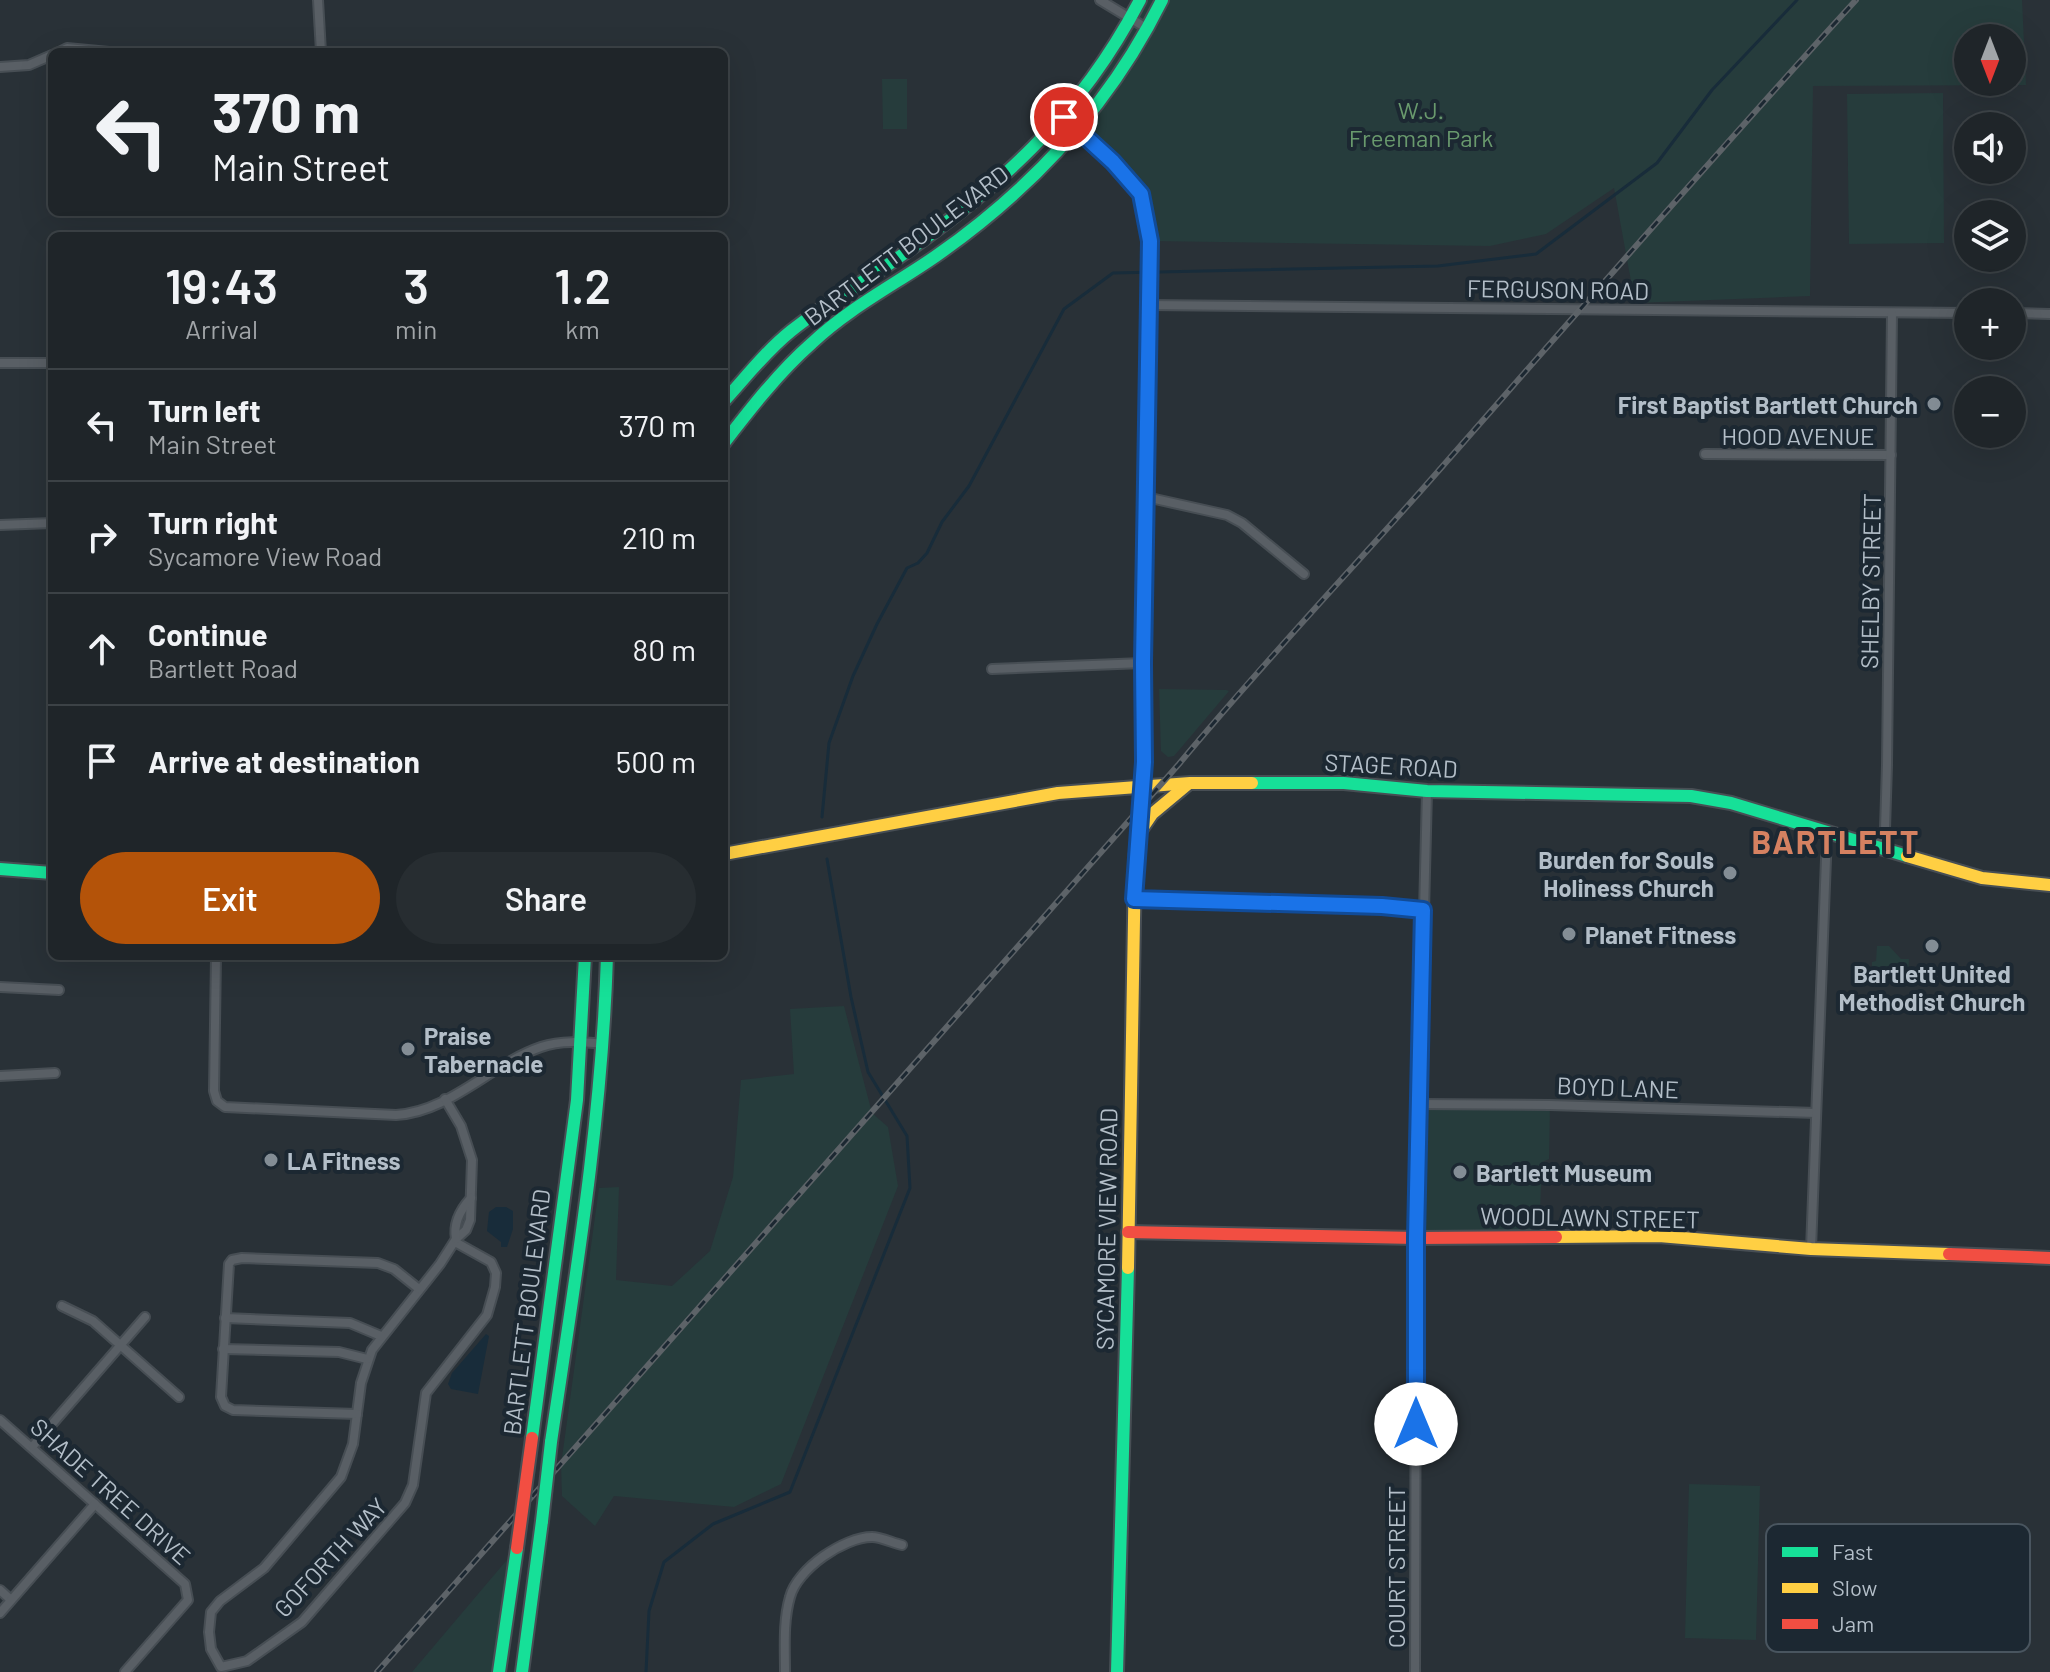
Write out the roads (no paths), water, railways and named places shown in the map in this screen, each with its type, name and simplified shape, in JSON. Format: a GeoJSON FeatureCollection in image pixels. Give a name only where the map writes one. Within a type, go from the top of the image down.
{"type":"FeatureCollection","features":[{"type":"Feature","properties":{"kind":"main road","name":"BARTLETT BOULEVARD"},"geometry":{"type":"LineString","coordinates":[[728,397],[778,341],[891,263],[992,188],[1025,158],[1064,117],[1131,21],[1140,0]]}},
{"type":"Feature","properties":{"kind":"main road","name":"BARTLETT BOULEVARD"},"geometry":{"type":"LineString","coordinates":[[728,438],[782,370],[826,330],[933,258],[1008,201],[1079,129],[1148,29],[1162,0]]}},
{"type":"Feature","properties":{"kind":"main road"},"geometry":{"type":"LineString","coordinates":[[992,188],[1008,201]]}},
{"type":"Feature","properties":{"kind":"main road"},"geometry":{"type":"LineString","coordinates":[[848,290],[861,305]]}},
{"type":"Feature","properties":{"kind":"main road"},"geometry":{"type":"LineString","coordinates":[[1137,836],[1152,814],[1190,783]]}},
{"type":"Feature","properties":{"kind":"main road","name":"STAGE ROAD"},"geometry":{"type":"LineString","coordinates":[[728,853],[1058,793],[1190,783],[1344,783],[1427,791],[1691,796],[1731,803],[1982,878],[2050,885]]}},
{"type":"Feature","properties":{"kind":"main road","name":"SYCAMORE VIEW ROAD"},"geometry":{"type":"LineString","coordinates":[[1117,1672],[1134,899],[1142,787]]}},
{"type":"Feature","properties":{"kind":"main road"},"geometry":{"type":"LineString","coordinates":[[0,869],[48,873]]}},
{"type":"Feature","properties":{"kind":"main road","name":"BARTLETT BOULEVARD"},"geometry":{"type":"LineString","coordinates":[[499,1672],[577,1100],[585,960]]}},
{"type":"Feature","properties":{"kind":"main road","name":"BARTLETT BOULEVARD"},"geometry":{"type":"LineString","coordinates":[[522,1672],[586,1198],[603,1044],[607,960]]}},
{"type":"Feature","properties":{"kind":"main road","name":"WOODLAWN STREET"},"geometry":{"type":"LineString","coordinates":[[1128,1232],[1416,1238],[1659,1236],[1811,1249],[2050,1258]]}},
{"type":"Feature","properties":{"kind":"street"},"geometry":{"type":"LineString","coordinates":[[318,0],[321,48]]}},
{"type":"Feature","properties":{"kind":"street"},"geometry":{"type":"LineString","coordinates":[[1100,0],[1148,29]]}},
{"type":"Feature","properties":{"kind":"street"},"geometry":{"type":"LineString","coordinates":[[0,67],[29,65],[48,57]]}},
{"type":"Feature","properties":{"kind":"street"},"geometry":{"type":"LineString","coordinates":[[1064,117],[1113,162],[1141,194],[1150,241],[1142,787]]}},
{"type":"Feature","properties":{"kind":"street","name":"FERGUSON ROAD"},"geometry":{"type":"LineString","coordinates":[[1148,305],[1954,313]]}},
{"type":"Feature","properties":{"kind":"street","name":"SHELBY STREET"},"geometry":{"type":"LineString","coordinates":[[1878,847],[1885,829],[1887,765],[1892,313]]}},
{"type":"Feature","properties":{"kind":"street"},"geometry":{"type":"LineString","coordinates":[[2026,313],[2050,314]]}},
{"type":"Feature","properties":{"kind":"street"},"geometry":{"type":"LineString","coordinates":[[0,363],[48,363]]}},
{"type":"Feature","properties":{"kind":"street","name":"HOOD AVENUE"},"geometry":{"type":"LineString","coordinates":[[1705,454],[1891,455]]}},
{"type":"Feature","properties":{"kind":"street"},"geometry":{"type":"LineString","coordinates":[[1146,497],[1235,519],[1304,574]]}},
{"type":"Feature","properties":{"kind":"street"},"geometry":{"type":"LineString","coordinates":[[0,525],[48,523]]}},
{"type":"Feature","properties":{"kind":"street"},"geometry":{"type":"LineString","coordinates":[[992,669],[1143,663]]}},
{"type":"Feature","properties":{"kind":"street","name":"COURT STREET"},"geometry":{"type":"LineString","coordinates":[[1415,1672],[1416,1238],[1427,791]]}},
{"type":"Feature","properties":{"kind":"street"},"geometry":{"type":"LineString","coordinates":[[1811,1249],[1827,833]]}},
{"type":"Feature","properties":{"kind":"street"},"geometry":{"type":"LineString","coordinates":[[1134,899],[1382,906],[1423,910]]}},
{"type":"Feature","properties":{"kind":"street"},"geometry":{"type":"LineString","coordinates":[[216,960],[214,1091],[215,1099],[221,1105],[396,1115],[423,1111],[513,1059],[543,1046],[581,1042],[603,1044]]}},
{"type":"Feature","properties":{"kind":"street"},"geometry":{"type":"LineString","coordinates":[[0,987],[59,990]]}},
{"type":"Feature","properties":{"kind":"street"},"geometry":{"type":"LineString","coordinates":[[0,1076],[55,1073]]}},
{"type":"Feature","properties":{"kind":"street"},"geometry":{"type":"LineString","coordinates":[[419,1289],[394,1269],[378,1263],[236,1259],[227,1268],[221,1397],[227,1408],[357,1414],[367,1359],[381,1336],[419,1289],[456,1240],[455,1226],[459,1214],[471,1198],[471,1153],[461,1126],[445,1099]]}},
{"type":"Feature","properties":{"kind":"street","name":"BOYD LANE"},"geometry":{"type":"LineString","coordinates":[[1419,1104],[1816,1113]]}},
{"type":"Feature","properties":{"kind":"street","name":"GOFORTH WAY"},"geometry":{"type":"LineString","coordinates":[[357,1414],[350,1454],[337,1483],[264,1568],[220,1601],[211,1612],[211,1649],[221,1667],[247,1661],[302,1622],[405,1503],[413,1485],[426,1393],[487,1315],[495,1287],[496,1273],[491,1262],[456,1240]]}},
{"type":"Feature","properties":{"kind":"street"},"geometry":{"type":"LineString","coordinates":[[62,1306],[83,1315],[179,1397]]}},
{"type":"Feature","properties":{"kind":"street"},"geometry":{"type":"LineString","coordinates":[[33,1446],[145,1317]]}},
{"type":"Feature","properties":{"kind":"street"},"geometry":{"type":"LineString","coordinates":[[225,1318],[350,1323],[381,1336]]}},
{"type":"Feature","properties":{"kind":"street"},"geometry":{"type":"LineString","coordinates":[[223,1349],[339,1352],[367,1359]]}},
{"type":"Feature","properties":{"kind":"street","name":"SHADE TREE DRIVE"},"geometry":{"type":"LineString","coordinates":[[0,1420],[180,1577],[189,1597],[125,1672]]}},
{"type":"Feature","properties":{"kind":"street"},"geometry":{"type":"LineString","coordinates":[[0,1613],[95,1504]]}},
{"type":"Feature","properties":{"kind":"street"},"geometry":{"type":"LineString","coordinates":[[785,1672],[787,1610],[792,1591],[805,1573],[846,1542],[873,1536],[902,1545]]}},
{"type":"Feature","properties":{"kind":"street"},"geometry":{"type":"LineString","coordinates":[[0,1590],[11,1600]]}},
{"type":"Feature","properties":{"kind":"water"},"geometry":{"type":"Polygon","coordinates":[[[496,1207],[513,1211],[513,1229],[507,1247],[501,1247],[501,1242],[487,1231],[489,1212],[496,1207]]]}},
{"type":"Feature","properties":{"kind":"water"},"geometry":{"type":"Polygon","coordinates":[[[486,1334],[489,1336],[478,1394],[451,1389],[448,1384],[452,1373],[486,1334]]]}},
{"type":"Feature","properties":{"kind":"waterway"},"geometry":{"type":"LineString","coordinates":[[822,817],[829,743],[853,676],[877,624],[907,568],[918,563],[927,553],[942,522],[969,486],[1064,309],[1113,273],[1438,266],[1536,254],[1657,163],[1712,90],[1797,0]]}},
{"type":"Feature","properties":{"kind":"waterway"},"geometry":{"type":"LineString","coordinates":[[646,1672],[649,1611],[664,1562],[713,1524],[790,1492],[910,1188],[907,1136],[868,1072],[851,997],[827,859]]}},
{"type":"Feature","properties":{"kind":"railway"},"geometry":{"type":"LineString","coordinates":[[377,1672],[1268,661],[1856,0]]}},
{"type":"Feature","properties":{"kind":"place","name":"First Baptist Bartlett Church"},"geometry":{"type":"Point","coordinates":[1934,404]}},
{"type":"Feature","properties":{"kind":"place","name":"Burden for Souls Holiness Church"},"geometry":{"type":"Point","coordinates":[1730,873]}},
{"type":"Feature","properties":{"kind":"place","name":"Planet Fitness"},"geometry":{"type":"Point","coordinates":[1569,934]}},
{"type":"Feature","properties":{"kind":"place","name":"Bartlett United Methodist Church"},"geometry":{"type":"Point","coordinates":[1932,946]}},
{"type":"Feature","properties":{"kind":"place","name":"Praise Tabernacle"},"geometry":{"type":"Point","coordinates":[408,1049]}},
{"type":"Feature","properties":{"kind":"place","name":"LA Fitness"},"geometry":{"type":"Point","coordinates":[271,1160]}},
{"type":"Feature","properties":{"kind":"place","name":"Bartlett Museum"},"geometry":{"type":"Point","coordinates":[1460,1172]}},
{"type":"Feature","properties":{"kind":"district","name":"BARTLETT"},"geometry":{"type":"Point","coordinates":[1836,841]}},
{"type":"Feature","properties":{"kind":"park label","name":"W.J. Freeman Park"},"geometry":{"type":"Point","coordinates":[1421,123]}}]}
